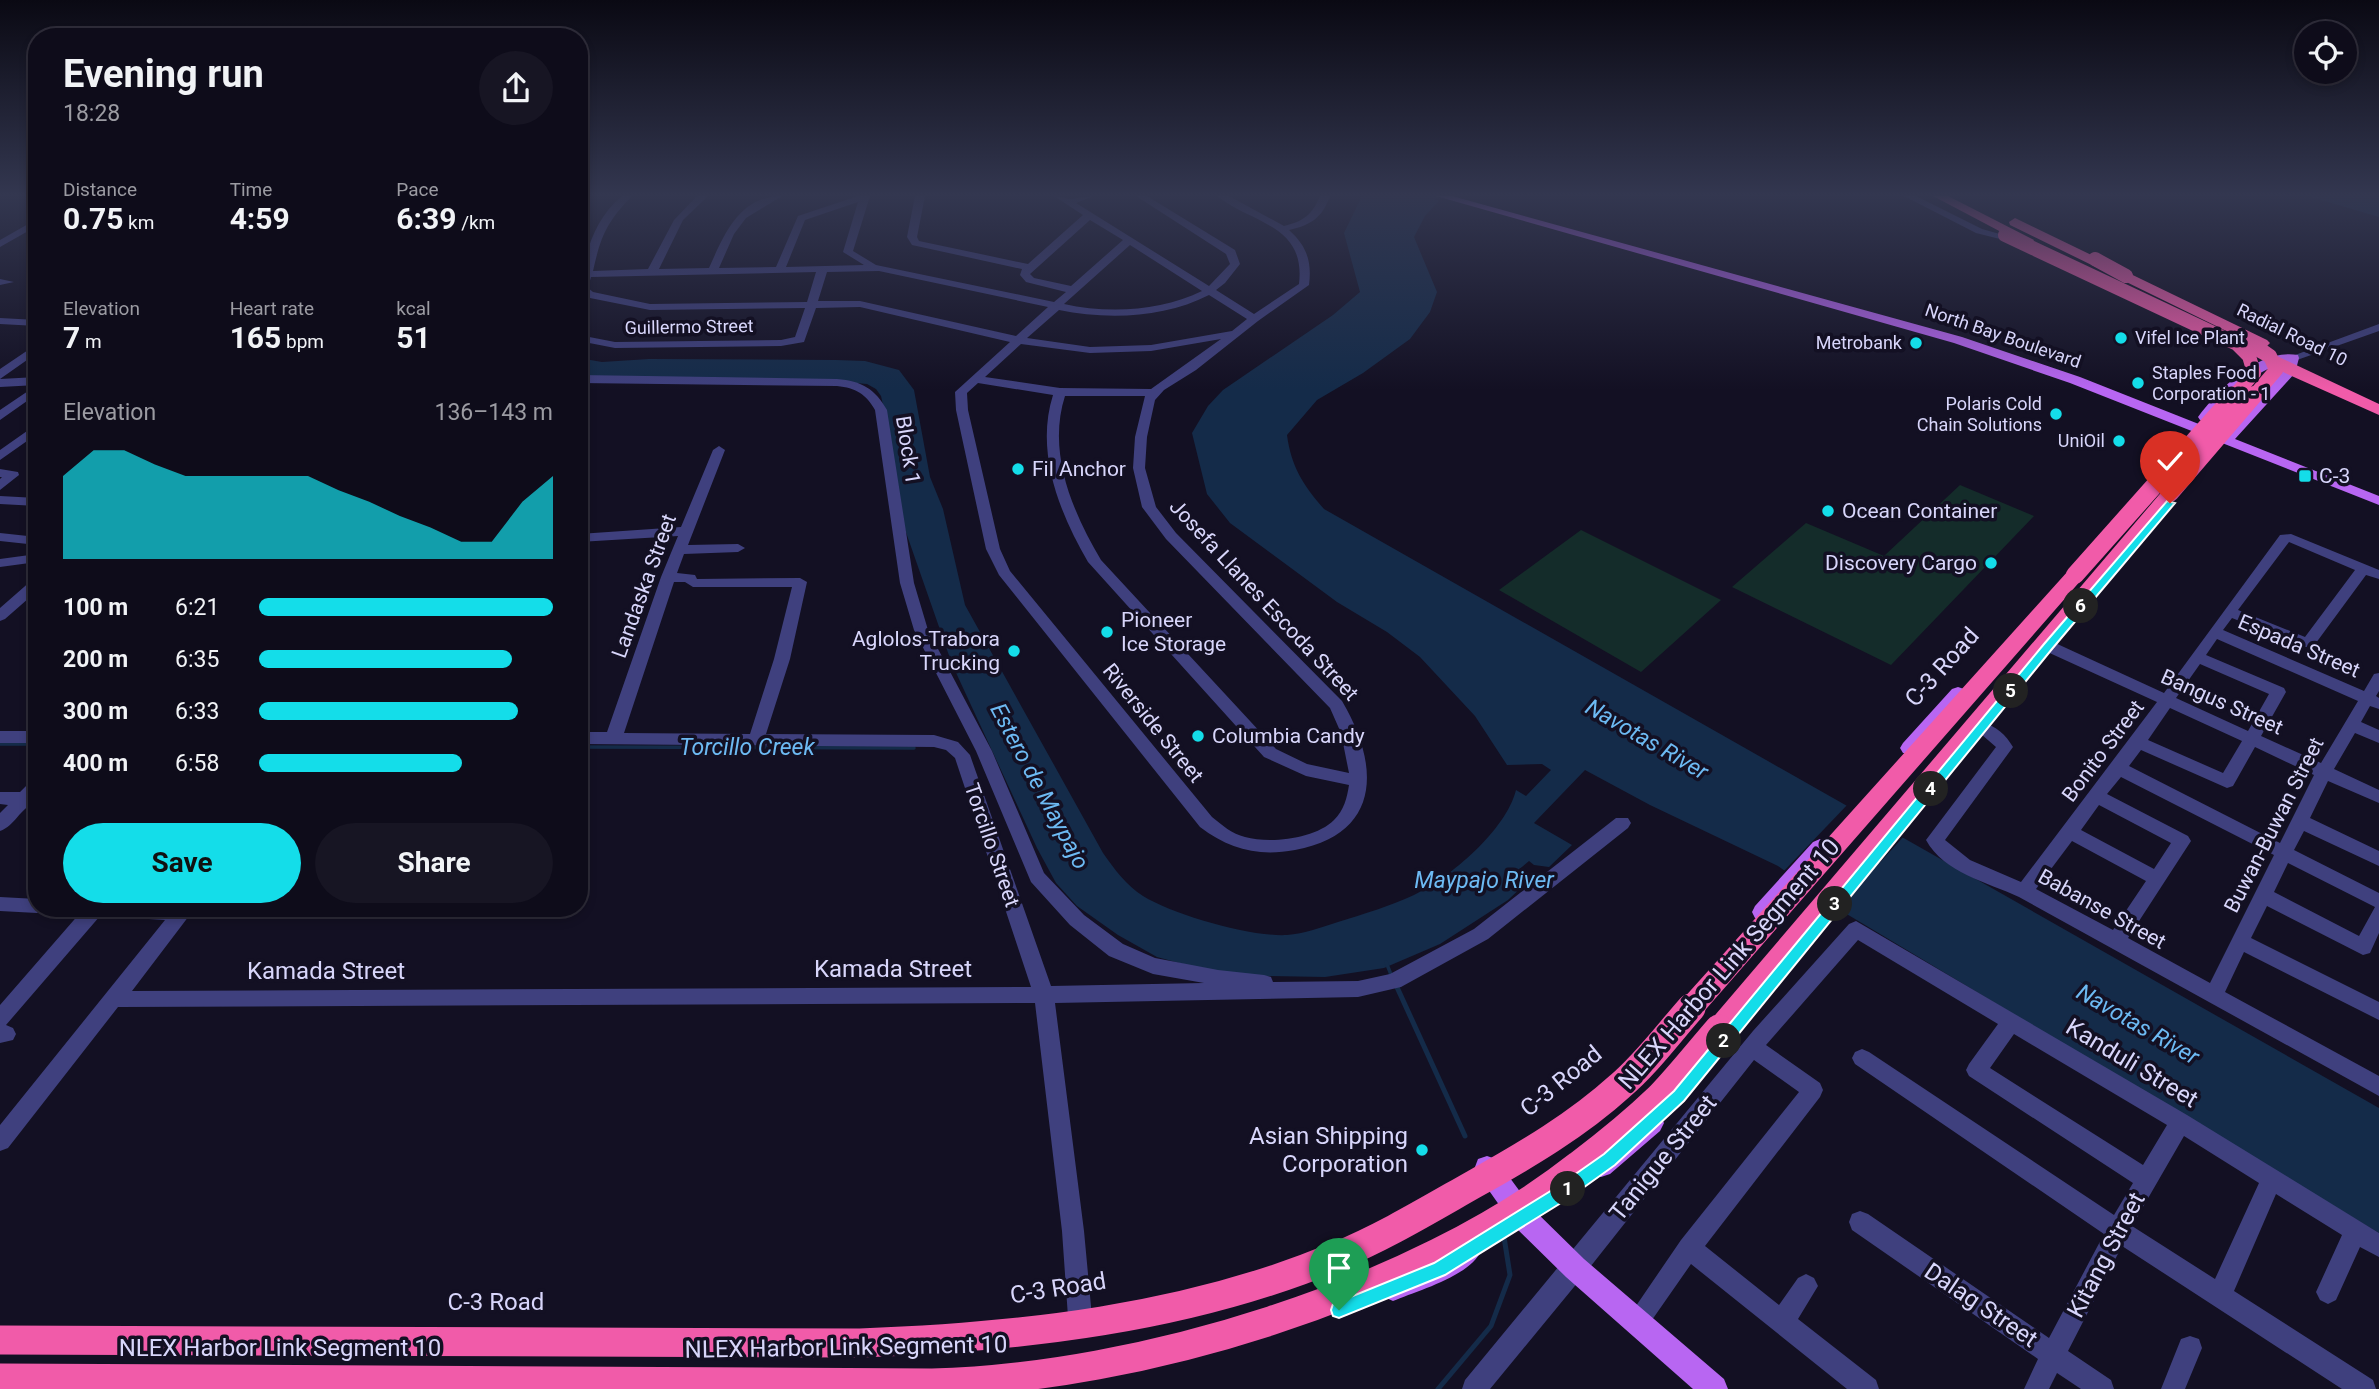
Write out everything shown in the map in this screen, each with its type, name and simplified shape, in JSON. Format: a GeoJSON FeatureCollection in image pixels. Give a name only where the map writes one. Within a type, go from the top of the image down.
{"type":"FeatureCollection","features":[{"type":"Feature","properties":{"kind":"highway"},"geometry":{"type":"LineString","coordinates":[[2066,261],[2150,296]]}},
{"type":"Feature","properties":{"kind":"highway","name":"Radial Road 10"},"geometry":{"type":"LineString","coordinates":[[2076,261],[2240,343],[2266,364],[2379,396]]}},
{"type":"Feature","properties":{"kind":"highway"},"geometry":{"type":"LineString","coordinates":[[2077,261],[2150,296]]}},
{"type":"Feature","properties":{"kind":"highway","name":"Radial Road 10"},"geometry":{"type":"LineString","coordinates":[[2091,261],[2288,369],[2379,410]]}},
{"type":"Feature","properties":{"kind":"highway"},"geometry":{"type":"LineString","coordinates":[[2098,261],[2150,296]]}},
{"type":"Feature","properties":{"kind":"highway","name":"NLEX Harbor Link Segment 10"},"geometry":{"type":"LineString","coordinates":[[0,1340],[860,1343],[965,1339],[1082,1325],[1217,1297],[1335,1257],[1397,1227],[1539,1147],[1621,1086],[2254,373],[2250,356],[2235,342],[2150,296]]}},
{"type":"Feature","properties":{"kind":"highway","name":"NLEX Harbor Link Segment 10"},"geometry":{"type":"LineString","coordinates":[[0,1378],[842,1384],[975,1381],[1083,1367],[1230,1333],[1342,1296],[1432,1257],[1563,1177],[1649,1108],[1719,1029],[2170,493],[2267,383],[2276,368],[2267,354],[2243,337],[2150,296]]}},
{"type":"Feature","properties":{"kind":"main road","name":"North Bay Boulevard"},"geometry":{"type":"LineString","coordinates":[[1674,261],[1958,340],[2045,369],[2194,424],[2379,501]]}},
{"type":"Feature","properties":{"kind":"main road","name":"C-3 Road"},"geometry":{"type":"LineString","coordinates":[[0,1331],[972,1330],[1080,1317],[1216,1286],[1326,1249],[1400,1214],[1487,1167],[1558,1126],[1600,1091],[1683,1004],[1789,881],[2157,477],[2194,424],[2226,390],[2266,364]]}},
{"type":"Feature","properties":{"kind":"main road"},"geometry":{"type":"LineString","coordinates":[[991,1389],[1080,1381],[1222,1348],[1357,1303],[1440,1269],[1609,1160],[1661,1115],[1714,1054],[2048,646],[2288,369]]}},
{"type":"Feature","properties":{"kind":"main road"},"geometry":{"type":"LineString","coordinates":[[1487,1167],[1523,1217],[1575,1268],[1714,1389]]}},
{"type":"Feature","properties":{"kind":"main road"},"geometry":{"type":"LineString","coordinates":[[1326,1249],[1357,1303]]}},
{"type":"Feature","properties":{"kind":"main road"},"geometry":{"type":"LineString","coordinates":[[0,1388],[132,1389]]}},
{"type":"Feature","properties":{"kind":"street"},"geometry":{"type":"LineString","coordinates":[[652,272],[658,261]]}},
{"type":"Feature","properties":{"kind":"street"},"geometry":{"type":"LineString","coordinates":[[713,271],[718,261]]}},
{"type":"Feature","properties":{"kind":"street"},"geometry":{"type":"LineString","coordinates":[[780,269],[783,261]]}},
{"type":"Feature","properties":{"kind":"street"},"geometry":{"type":"LineString","coordinates":[[823,268],[841,261]]}},
{"type":"Feature","properties":{"kind":"street"},"geometry":{"type":"LineString","coordinates":[[865,261],[878,268]]}},
{"type":"Feature","properties":{"kind":"street"},"geometry":{"type":"LineString","coordinates":[[1000,261],[1029,267]]}},
{"type":"Feature","properties":{"kind":"street"},"geometry":{"type":"LineString","coordinates":[[1036,261],[1029,267],[1026,275],[1030,280],[1073,290]]}},
{"type":"Feature","properties":{"kind":"street","name":"Riverside Street"},"geometry":{"type":"LineString","coordinates":[[1106,261],[961,392],[960,398],[993,550],[1004,572],[1206,822],[1233,841],[1269,848],[1314,840],[1341,824],[1357,795],[1357,780]]}},
{"type":"Feature","properties":{"kind":"street"},"geometry":{"type":"LineString","coordinates":[[1162,261],[1254,319]]}},
{"type":"Feature","properties":{"kind":"street"},"geometry":{"type":"LineString","coordinates":[[588,274],[878,268],[1056,305],[1087,310],[1130,311],[1177,304],[1211,292],[1223,282],[1235,264],[1234,261]]}},
{"type":"Feature","properties":{"kind":"street"},"geometry":{"type":"LineString","coordinates":[[975,379],[1060,392],[1152,393],[1304,285],[1306,278],[1303,261]]}},
{"type":"Feature","properties":{"kind":"street"},"geometry":{"type":"LineString","coordinates":[[812,303],[823,268]]}},
{"type":"Feature","properties":{"kind":"street"},"geometry":{"type":"LineString","coordinates":[[588,293],[643,306],[860,304],[1017,340],[1090,350],[1151,348],[1234,334]]}},
{"type":"Feature","properties":{"kind":"street","name":"Guillermo Street"},"geometry":{"type":"LineString","coordinates":[[588,340],[615,345],[781,344],[800,340],[812,303]]}},
{"type":"Feature","properties":{"kind":"street"},"geometry":{"type":"LineString","coordinates":[[0,321],[28,323]]}},
{"type":"Feature","properties":{"kind":"street"},"geometry":{"type":"LineString","coordinates":[[0,332],[14,322]]}},
{"type":"Feature","properties":{"kind":"street"},"geometry":{"type":"LineString","coordinates":[[2288,369],[2379,327]]}},
{"type":"Feature","properties":{"kind":"street"},"geometry":{"type":"LineString","coordinates":[[1182,344],[1210,354]]}},
{"type":"Feature","properties":{"kind":"street"},"geometry":{"type":"LineString","coordinates":[[1,381],[28,356]]}},
{"type":"Feature","properties":{"kind":"street","name":"Block 1"},"geometry":{"type":"LineString","coordinates":[[588,379],[816,382],[854,384],[871,391],[884,422],[907,583],[921,630],[984,751]]}},
{"type":"Feature","properties":{"kind":"street"},"geometry":{"type":"LineString","coordinates":[[1,381],[28,381]]}},
{"type":"Feature","properties":{"kind":"street"},"geometry":{"type":"LineString","coordinates":[[1060,392],[1052,422],[1052,439],[1058,469],[1080,538],[1095,562],[1270,753],[1287,764],[1312,772],[1357,780]]}},
{"type":"Feature","properties":{"kind":"street","name":"Josefa Llanes Escoda Street"},"geometry":{"type":"LineString","coordinates":[[1152,393],[1144,418],[1139,468],[1149,507],[1171,536],[1336,705],[1353,736],[1357,780]]}},
{"type":"Feature","properties":{"kind":"street"},"geometry":{"type":"LineString","coordinates":[[0,416],[28,395]]}},
{"type":"Feature","properties":{"kind":"street"},"geometry":{"type":"LineString","coordinates":[[0,456],[28,435]]}},
{"type":"Feature","properties":{"kind":"street","name":"Landaska Street"},"geometry":{"type":"LineString","coordinates":[[614,737],[668,577],[719,450]]}},
{"type":"Feature","properties":{"kind":"street"},"geometry":{"type":"LineString","coordinates":[[0,473],[13,474],[0,486]]}},
{"type":"Feature","properties":{"kind":"street"},"geometry":{"type":"LineString","coordinates":[[0,500],[28,502]]}},
{"type":"Feature","properties":{"kind":"street"},"geometry":{"type":"LineString","coordinates":[[588,537],[686,531]]}},
{"type":"Feature","properties":{"kind":"street"},"geometry":{"type":"LineString","coordinates":[[0,537],[28,540]]}},
{"type":"Feature","properties":{"kind":"street","name":"Bonito Street"},"geometry":{"type":"LineString","coordinates":[[2024,891],[2138,742],[2283,539],[2291,538],[2363,569]]}},
{"type":"Feature","properties":{"kind":"street"},"geometry":{"type":"LineString","coordinates":[[678,550],[738,548]]}},
{"type":"Feature","properties":{"kind":"street"},"geometry":{"type":"LineString","coordinates":[[0,563],[28,559]]}},
{"type":"Feature","properties":{"kind":"street"},"geometry":{"type":"LineString","coordinates":[[2230,612],[2308,644],[2363,569],[2379,575]]}},
{"type":"Feature","properties":{"kind":"street"},"geometry":{"type":"LineString","coordinates":[[668,577],[690,578],[693,583],[800,582],[782,659],[757,738]]}},
{"type":"Feature","properties":{"kind":"street"},"geometry":{"type":"LineString","coordinates":[[0,616],[28,592]]}},
{"type":"Feature","properties":{"kind":"street","name":"Espada Street"},"geometry":{"type":"LineString","coordinates":[[2214,632],[2373,701]]}},
{"type":"Feature","properties":{"kind":"street","name":"Bangus Street"},"geometry":{"type":"LineString","coordinates":[[2048,646],[2379,797]]}},
{"type":"Feature","properties":{"kind":"street"},"geometry":{"type":"LineString","coordinates":[[2138,742],[2225,783],[2278,692],[2197,657]]}},
{"type":"Feature","properties":{"kind":"street","name":"Buwan-Buwan Street"},"geometry":{"type":"LineString","coordinates":[[2213,996],[2324,772],[2351,725],[2373,701],[2379,678]]}},
{"type":"Feature","properties":{"kind":"street"},"geometry":{"type":"LineString","coordinates":[[2351,725],[2379,737]]}},
{"type":"Feature","properties":{"kind":"street","name":"Babanse Street"},"geometry":{"type":"LineString","coordinates":[[1982,728],[2000,738],[2005,747],[1935,840],[1940,848],[1951,857],[2024,891],[2379,1087]]}},
{"type":"Feature","properties":{"kind":"street"},"geometry":{"type":"LineString","coordinates":[[0,737],[28,737]]}},
{"type":"Feature","properties":{"kind":"street","name":"Torcillo Street"},"geometry":{"type":"LineString","coordinates":[[588,738],[934,741],[952,746],[962,755],[1044,995],[1073,1231],[1080,1317]]}},
{"type":"Feature","properties":{"kind":"street"},"geometry":{"type":"LineString","coordinates":[[962,755],[984,751],[1037,877],[1077,920],[1116,950],[1153,966],[1217,978],[1273,984],[1325,984],[1383,977],[1394,981]]}},
{"type":"Feature","properties":{"kind":"street"},"geometry":{"type":"LineString","coordinates":[[2118,768],[2379,901]]}},
{"type":"Feature","properties":{"kind":"street"},"geometry":{"type":"LineString","coordinates":[[2096,796],[2181,840],[2115,942]]}},
{"type":"Feature","properties":{"kind":"street"},"geometry":{"type":"LineString","coordinates":[[0,798],[28,799]]}},
{"type":"Feature","properties":{"kind":"street"},"geometry":{"type":"LineString","coordinates":[[0,824],[28,801]]}},
{"type":"Feature","properties":{"kind":"street"},"geometry":{"type":"LineString","coordinates":[[2300,821],[2379,859]]}},
{"type":"Feature","properties":{"kind":"street","name":"Kamada Street"},"geometry":{"type":"LineString","coordinates":[[113,999],[1044,995],[1358,989],[1394,981],[1480,934],[1622,823]]}},
{"type":"Feature","properties":{"kind":"street"},"geometry":{"type":"LineString","coordinates":[[2068,831],[2156,878]]}},
{"type":"Feature","properties":{"kind":"street"},"geometry":{"type":"LineString","coordinates":[[2263,895],[2363,947],[2379,912]]}},
{"type":"Feature","properties":{"kind":"street"},"geometry":{"type":"LineString","coordinates":[[0,904],[28,906]]}},
{"type":"Feature","properties":{"kind":"street"},"geometry":{"type":"LineString","coordinates":[[2,1029],[90,917]]}},
{"type":"Feature","properties":{"kind":"street"},"geometry":{"type":"LineString","coordinates":[[0,1141],[179,917]]}},
{"type":"Feature","properties":{"kind":"street","name":"Kanduli Street"},"geometry":{"type":"LineString","coordinates":[[1856,929],[2180,1122],[2379,1247]]}},
{"type":"Feature","properties":{"kind":"street","name":"Tanigue Street"},"geometry":{"type":"LineString","coordinates":[[1474,1389],[1752,1047],[1856,929]]}},
{"type":"Feature","properties":{"kind":"street"},"geometry":{"type":"LineString","coordinates":[[2240,941],[2379,1013]]}},
{"type":"Feature","properties":{"kind":"street"},"geometry":{"type":"LineString","coordinates":[[2012,1021],[1976,1070],[2146,1180]]}},
{"type":"Feature","properties":{"kind":"street"},"geometry":{"type":"LineString","coordinates":[[1637,1322],[1689,1248],[1813,1090],[1752,1047]]}},
{"type":"Feature","properties":{"kind":"street"},"geometry":{"type":"LineString","coordinates":[[1863,1058],[2118,1230],[2361,1388]]}},
{"type":"Feature","properties":{"kind":"street","name":"Kitang Street"},"geometry":{"type":"LineString","coordinates":[[2036,1389],[2118,1230],[2180,1122]]}},
{"type":"Feature","properties":{"kind":"street"},"geometry":{"type":"LineString","coordinates":[[2220,1296],[2272,1180]]}},
{"type":"Feature","properties":{"kind":"street","name":"Dalag Street"},"geometry":{"type":"LineString","coordinates":[[1860,1222],[2102,1389]]}},
{"type":"Feature","properties":{"kind":"street"},"geometry":{"type":"LineString","coordinates":[[2328,1292],[2355,1231]]}},
{"type":"Feature","properties":{"kind":"street"},"geometry":{"type":"LineString","coordinates":[[1689,1248],[1867,1389]]}},
{"type":"Feature","properties":{"kind":"street"},"geometry":{"type":"LineString","coordinates":[[1782,1321],[1807,1286]]}},
{"type":"Feature","properties":{"kind":"street"},"geometry":{"type":"LineString","coordinates":[[2173,1389],[2190,1348]]}},
{"type":"Feature","properties":{"kind":"green space"},"geometry":{"type":"Polygon","coordinates":[[[1960,485],[2034,516],[1891,665],[1732,587],[1806,523],[1884,556],[1960,485]]]}},
{"type":"Feature","properties":{"kind":"green space"},"geometry":{"type":"Polygon","coordinates":[[[1581,530],[1721,600],[1641,672],[1499,590],[1581,530]]]}},
{"type":"Feature","properties":{"kind":"water"},"geometry":{"type":"Polygon","coordinates":[[[1352,261],[1424,261],[1437,292],[1430,312],[1410,339],[1363,373],[1317,400],[1287,435],[1299,475],[1324,509],[2379,1108],[2379,1233],[1840,910],[1778,866],[1650,805],[1585,770],[1534,823],[1572,845],[1549,867],[1534,865],[1529,861],[1515,873],[1527,882],[1508,900],[1440,944],[1384,968],[1325,977],[1263,976],[1205,970],[1157,957],[1118,935],[1077,906],[1056,883],[1037,848],[952,664],[901,518],[887,422],[881,396],[876,389],[867,384],[823,380],[588,377],[588,360],[602,362],[649,359],[836,360],[865,361],[899,370],[914,390],[930,477],[943,509],[965,605],[1107,859],[1137,892],[1173,910],[1233,929],[1287,935],[1306,932],[1386,906],[1429,887],[1460,864],[1489,836],[1501,821],[1516,790],[1526,796],[1551,770],[1542,764],[1507,765],[1475,716],[1420,657],[1387,632],[1337,602],[1230,523],[1207,494],[1192,433],[1208,406],[1223,390],[1333,315],[1360,292],[1352,261]]]}},
{"type":"Feature","properties":{"kind":"pier"},"geometry":{"type":"Polygon","coordinates":[[[1849,803],[1905,835],[1835,912],[1782,873],[1849,803]]]}},
{"type":"Feature","properties":{"kind":"waterway","name":"Torcillo Creek"},"geometry":{"type":"LineString","coordinates":[[0,744],[28,744]]}},
{"type":"Feature","properties":{"kind":"waterway","name":"Torcillo Creek"},"geometry":{"type":"LineString","coordinates":[[588,747],[914,748]]}},
{"type":"Feature","properties":{"kind":"waterway"},"geometry":{"type":"LineString","coordinates":[[1386,962],[1392,977]]}},
{"type":"Feature","properties":{"kind":"waterway"},"geometry":{"type":"LineString","coordinates":[[1396,985],[1465,1136]]}},
{"type":"Feature","properties":{"kind":"waterway"},"geometry":{"type":"LineString","coordinates":[[1438,1389],[1491,1326],[1510,1275],[1504,1237]]}},
{"type":"Feature","properties":{"kind":"place","name":"Vifel Ice Plant"},"geometry":{"type":"Point","coordinates":[2121,338]}},
{"type":"Feature","properties":{"kind":"place","name":"Metrobank"},"geometry":{"type":"Point","coordinates":[1916,343]}},
{"type":"Feature","properties":{"kind":"place","name":"Staples Food Corporation - 1"},"geometry":{"type":"Point","coordinates":[2138,383]}},
{"type":"Feature","properties":{"kind":"place","name":"Polaris Cold Chain Solutions"},"geometry":{"type":"Point","coordinates":[2056,414]}},
{"type":"Feature","properties":{"kind":"place","name":"UniOil"},"geometry":{"type":"Point","coordinates":[2119,441]}},
{"type":"Feature","properties":{"kind":"place","name":"Fil Anchor"},"geometry":{"type":"Point","coordinates":[1018,469]}},
{"type":"Feature","properties":{"kind":"place","name":"C-3"},"geometry":{"type":"Point","coordinates":[2305,476]}},
{"type":"Feature","properties":{"kind":"place","name":"Ocean Container"},"geometry":{"type":"Point","coordinates":[1828,511]}},
{"type":"Feature","properties":{"kind":"place","name":"Discovery Cargo"},"geometry":{"type":"Point","coordinates":[1991,563]}},
{"type":"Feature","properties":{"kind":"place","name":"Pioneer Ice Storage"},"geometry":{"type":"Point","coordinates":[1107,632]}},
{"type":"Feature","properties":{"kind":"place","name":"Aglolos-Trabora Trucking"},"geometry":{"type":"Point","coordinates":[1014,651]}},
{"type":"Feature","properties":{"kind":"place","name":"Columbia Candy"},"geometry":{"type":"Point","coordinates":[1198,736]}},
{"type":"Feature","properties":{"kind":"place","name":"Asian Shipping Corporation"},"geometry":{"type":"Point","coordinates":[1422,1150]}},
{"type":"Feature","properties":{"kind":"route"},"geometry":{"type":"LineString","coordinates":[[1339,1310],[1440,1269],[1563,1192],[1609,1160],[1652,1124],[1679,1096],[2048,646],[2170,503]]}},
{"type":"Feature","properties":{"kind":"water label","name":"Navotas River"},"geometry":{"type":"Point","coordinates":[1647,739]}},
{"type":"Feature","properties":{"kind":"water label","name":"Estero de Maypajo"},"geometry":{"type":"Point","coordinates":[1040,786]}},
{"type":"Feature","properties":{"kind":"water label","name":"Maypajo River"},"geometry":{"type":"Point","coordinates":[1484,880]}},
{"type":"Feature","properties":{"kind":"water label","name":"Navotas River"},"geometry":{"type":"Point","coordinates":[2138,1024]}}]}
